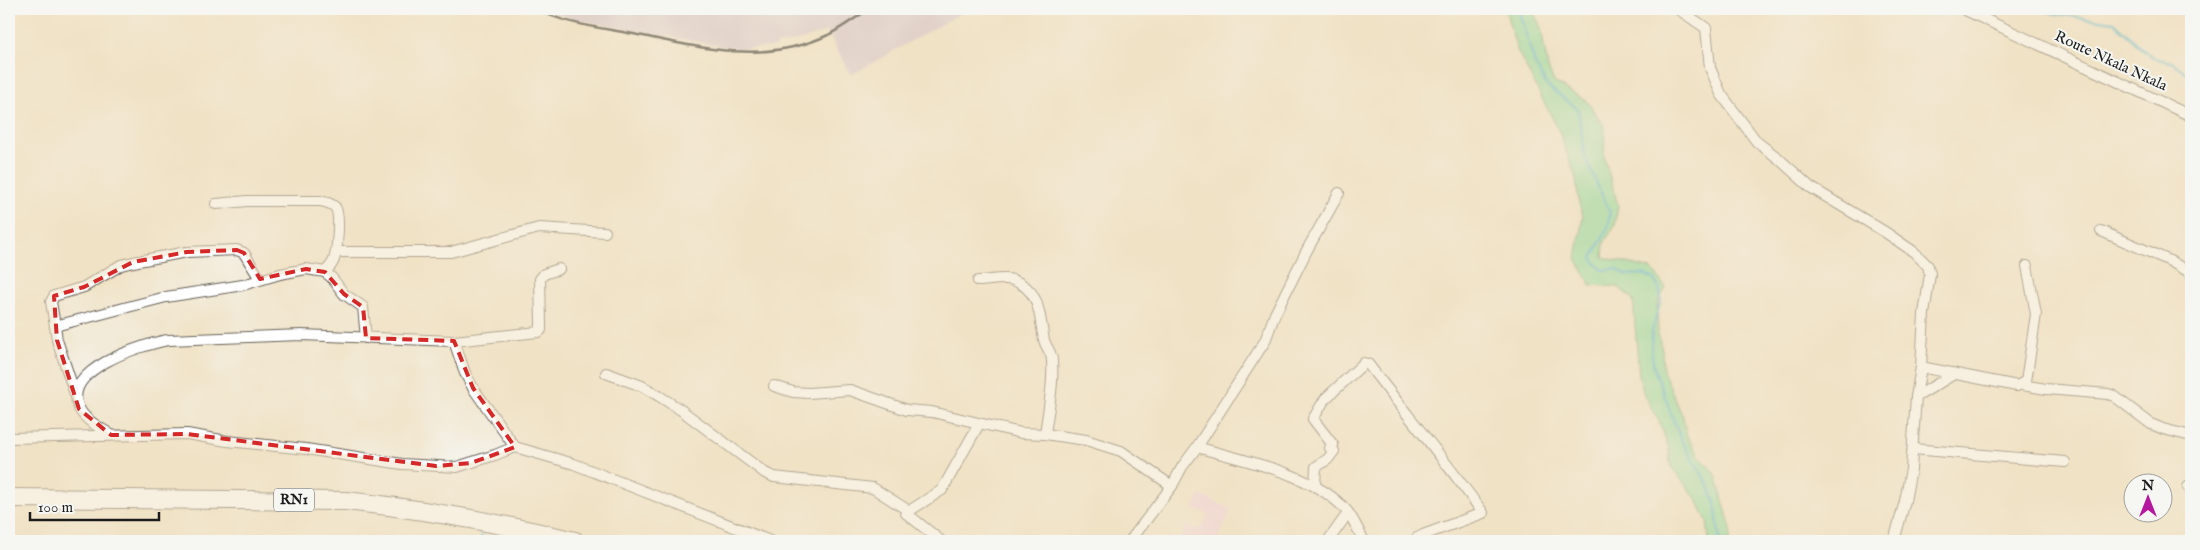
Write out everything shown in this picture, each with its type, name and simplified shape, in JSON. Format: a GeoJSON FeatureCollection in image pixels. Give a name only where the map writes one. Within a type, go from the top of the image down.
{"type":"FeatureCollection","features":[{"type":"Feature","properties":{"kind":"highway","name":"RN1"},"geometry":{"type":"LineString","coordinates":[[9,498],[346,501],[395,506],[532,531],[575,541]]}},
{"type":"Feature","properties":{"kind":"street"},"geometry":{"type":"LineString","coordinates":[[1678,9],[1706,28],[1710,68],[1721,94],[1757,142],[1810,186],[1885,232],[1914,252],[1928,266],[1930,274],[1924,314],[1913,449],[1905,501],[1894,541]]}},
{"type":"Feature","properties":{"kind":"street","name":"Route Nkala Nkala"},"geometry":{"type":"LineString","coordinates":[[1963,9],[2191,116]]}},
{"type":"Feature","properties":{"kind":"street"},"geometry":{"type":"LineString","coordinates":[[1130,541],[1172,486],[1265,341],[1283,298],[1339,193]]}},
{"type":"Feature","properties":{"kind":"street"},"geometry":{"type":"LineString","coordinates":[[216,204],[320,201],[330,204],[336,208],[338,215],[336,252],[332,264],[325,272]]}},
{"type":"Feature","properties":{"kind":"street"},"geometry":{"type":"LineString","coordinates":[[336,252],[451,252],[540,228],[605,232]]}},
{"type":"Feature","properties":{"kind":"street"},"geometry":{"type":"LineString","coordinates":[[2101,230],[2168,260],[2191,273]]}},
{"type":"Feature","properties":{"kind":"street"},"geometry":{"type":"LineString","coordinates":[[111,435],[79,409],[56,340],[51,302],[54,296],[84,287],[121,265],[187,252],[237,250],[244,253],[260,279]]}},
{"type":"Feature","properties":{"kind":"street"},"geometry":{"type":"LineString","coordinates":[[1921,367],[2017,386],[2026,381],[2036,314],[2027,266]]}},
{"type":"Feature","properties":{"kind":"street"},"geometry":{"type":"LineString","coordinates":[[75,395],[77,386],[82,378],[107,362],[140,347],[168,340],[301,335],[454,341],[538,332],[541,330],[540,279],[544,274],[559,268]]}},
{"type":"Feature","properties":{"kind":"street"},"geometry":{"type":"LineString","coordinates":[[54,326],[166,297],[235,286],[306,269],[325,272],[344,294],[363,307],[366,338]]}},
{"type":"Feature","properties":{"kind":"street"},"geometry":{"type":"LineString","coordinates":[[978,281],[1011,280],[1034,294],[1040,308],[1045,343],[1050,350],[1052,360],[1052,382],[1045,434]]}},
{"type":"Feature","properties":{"kind":"street"},"geometry":{"type":"LineString","coordinates":[[454,341],[465,374],[473,388],[515,447]]}},
{"type":"Feature","properties":{"kind":"street"},"geometry":{"type":"LineString","coordinates":[[1315,486],[1316,467],[1328,459],[1334,452],[1330,448],[1333,445],[1313,419],[1319,407],[1337,387],[1361,364],[1368,364],[1455,473],[1483,513],[1423,535],[1417,538],[1417,541]]}},
{"type":"Feature","properties":{"kind":"street"},"geometry":{"type":"LineString","coordinates":[[606,373],[642,386],[681,410],[765,473],[784,479],[873,488],[909,511],[906,513]]}},
{"type":"Feature","properties":{"kind":"street"},"geometry":{"type":"LineString","coordinates":[[1916,397],[1954,374]]}},
{"type":"Feature","properties":{"kind":"street"},"geometry":{"type":"LineString","coordinates":[[2022,384],[2046,389],[2108,394],[2114,396],[2151,424],[2163,430],[2191,436]]}},
{"type":"Feature","properties":{"kind":"street"},"geometry":{"type":"LineString","coordinates":[[774,386],[793,392],[809,393],[850,390],[896,408],[932,412],[1021,433],[1045,434],[1086,440],[1121,451],[1172,486]]}},
{"type":"Feature","properties":{"kind":"street"},"geometry":{"type":"LineString","coordinates":[[906,513],[942,490],[979,424]]}},
{"type":"Feature","properties":{"kind":"street"},"geometry":{"type":"LineString","coordinates":[[9,438],[187,434],[227,441],[263,444],[393,462],[457,467],[515,447],[574,464],[770,541]]}},
{"type":"Feature","properties":{"kind":"street"},"geometry":{"type":"LineString","coordinates":[[1198,447],[1294,476],[1315,486],[1348,513],[1364,541]]}},
{"type":"Feature","properties":{"kind":"street"},"geometry":{"type":"LineString","coordinates":[[1913,449],[2064,462]]}},
{"type":"Feature","properties":{"kind":"street"},"geometry":{"type":"LineString","coordinates":[[906,513],[941,541]]}},
{"type":"Feature","properties":{"kind":"street"},"geometry":{"type":"LineString","coordinates":[[1328,541],[1348,513]]}},
{"type":"Feature","properties":{"kind":"highlighted area"},"geometry":{"type":"Polygon","coordinates":[[[237,250],[244,253],[260,279],[306,269],[325,272],[344,294],[363,307],[366,338],[454,341],[473,388],[515,447],[471,463],[436,466],[187,434],[111,435],[79,409],[57,340],[54,296],[84,287],[133,262],[187,252],[237,250]]]}},
{"type":"Feature","properties":{"kind":"shaded area"},"geometry":{"type":"Polygon","coordinates":[[[544,9],[887,9],[888,15],[897,9],[968,9],[851,75],[827,31],[801,40],[776,45],[775,47],[738,49],[573,19],[544,9]]]}},
{"type":"Feature","properties":{"kind":"shaded area"},"geometry":{"type":"Polygon","coordinates":[[[1200,495],[1231,509],[1217,541],[1189,541],[1181,537],[1187,525],[1200,530],[1208,514],[1193,509],[1200,495]]]}},
{"type":"Feature","properties":{"kind":"green space"},"geometry":{"type":"Polygon","coordinates":[[[1505,9],[1532,9],[1541,28],[1548,68],[1554,82],[1587,101],[1605,128],[1604,157],[1618,205],[1615,225],[1604,243],[1603,257],[1652,269],[1666,288],[1657,303],[1658,334],[1662,350],[1663,371],[1683,417],[1687,436],[1698,454],[1716,475],[1731,529],[1730,541],[1709,541],[1707,521],[1696,498],[1670,465],[1669,448],[1659,421],[1644,395],[1639,375],[1633,299],[1618,287],[1591,285],[1576,259],[1583,216],[1579,204],[1576,178],[1559,131],[1517,50],[1505,9]]]}},
{"type":"Feature","properties":{"kind":"waterway"},"geometry":{"type":"LineString","coordinates":[[1518,9],[1535,64],[1547,86],[1578,109],[1585,157],[1610,213],[1608,227],[1592,258],[1602,270],[1616,269],[1627,275],[1643,274],[1653,278],[1659,288],[1661,300],[1652,331],[1651,349],[1654,368],[1681,440],[1709,486],[1715,503],[1720,541]]}},
{"type":"Feature","properties":{"kind":"waterway"},"geometry":{"type":"LineString","coordinates":[[2039,9],[2056,14],[2114,22],[2151,57],[2174,63],[2191,77]]}},
{"type":"Feature","properties":{"kind":"waterway"},"geometry":{"type":"LineString","coordinates":[[481,541],[482,531]]}},
{"type":"Feature","properties":{"kind":"railway"},"geometry":{"type":"LineString","coordinates":[[535,9],[560,19],[599,28],[710,49],[757,52],[804,44],[828,35],[870,9]]}}]}
